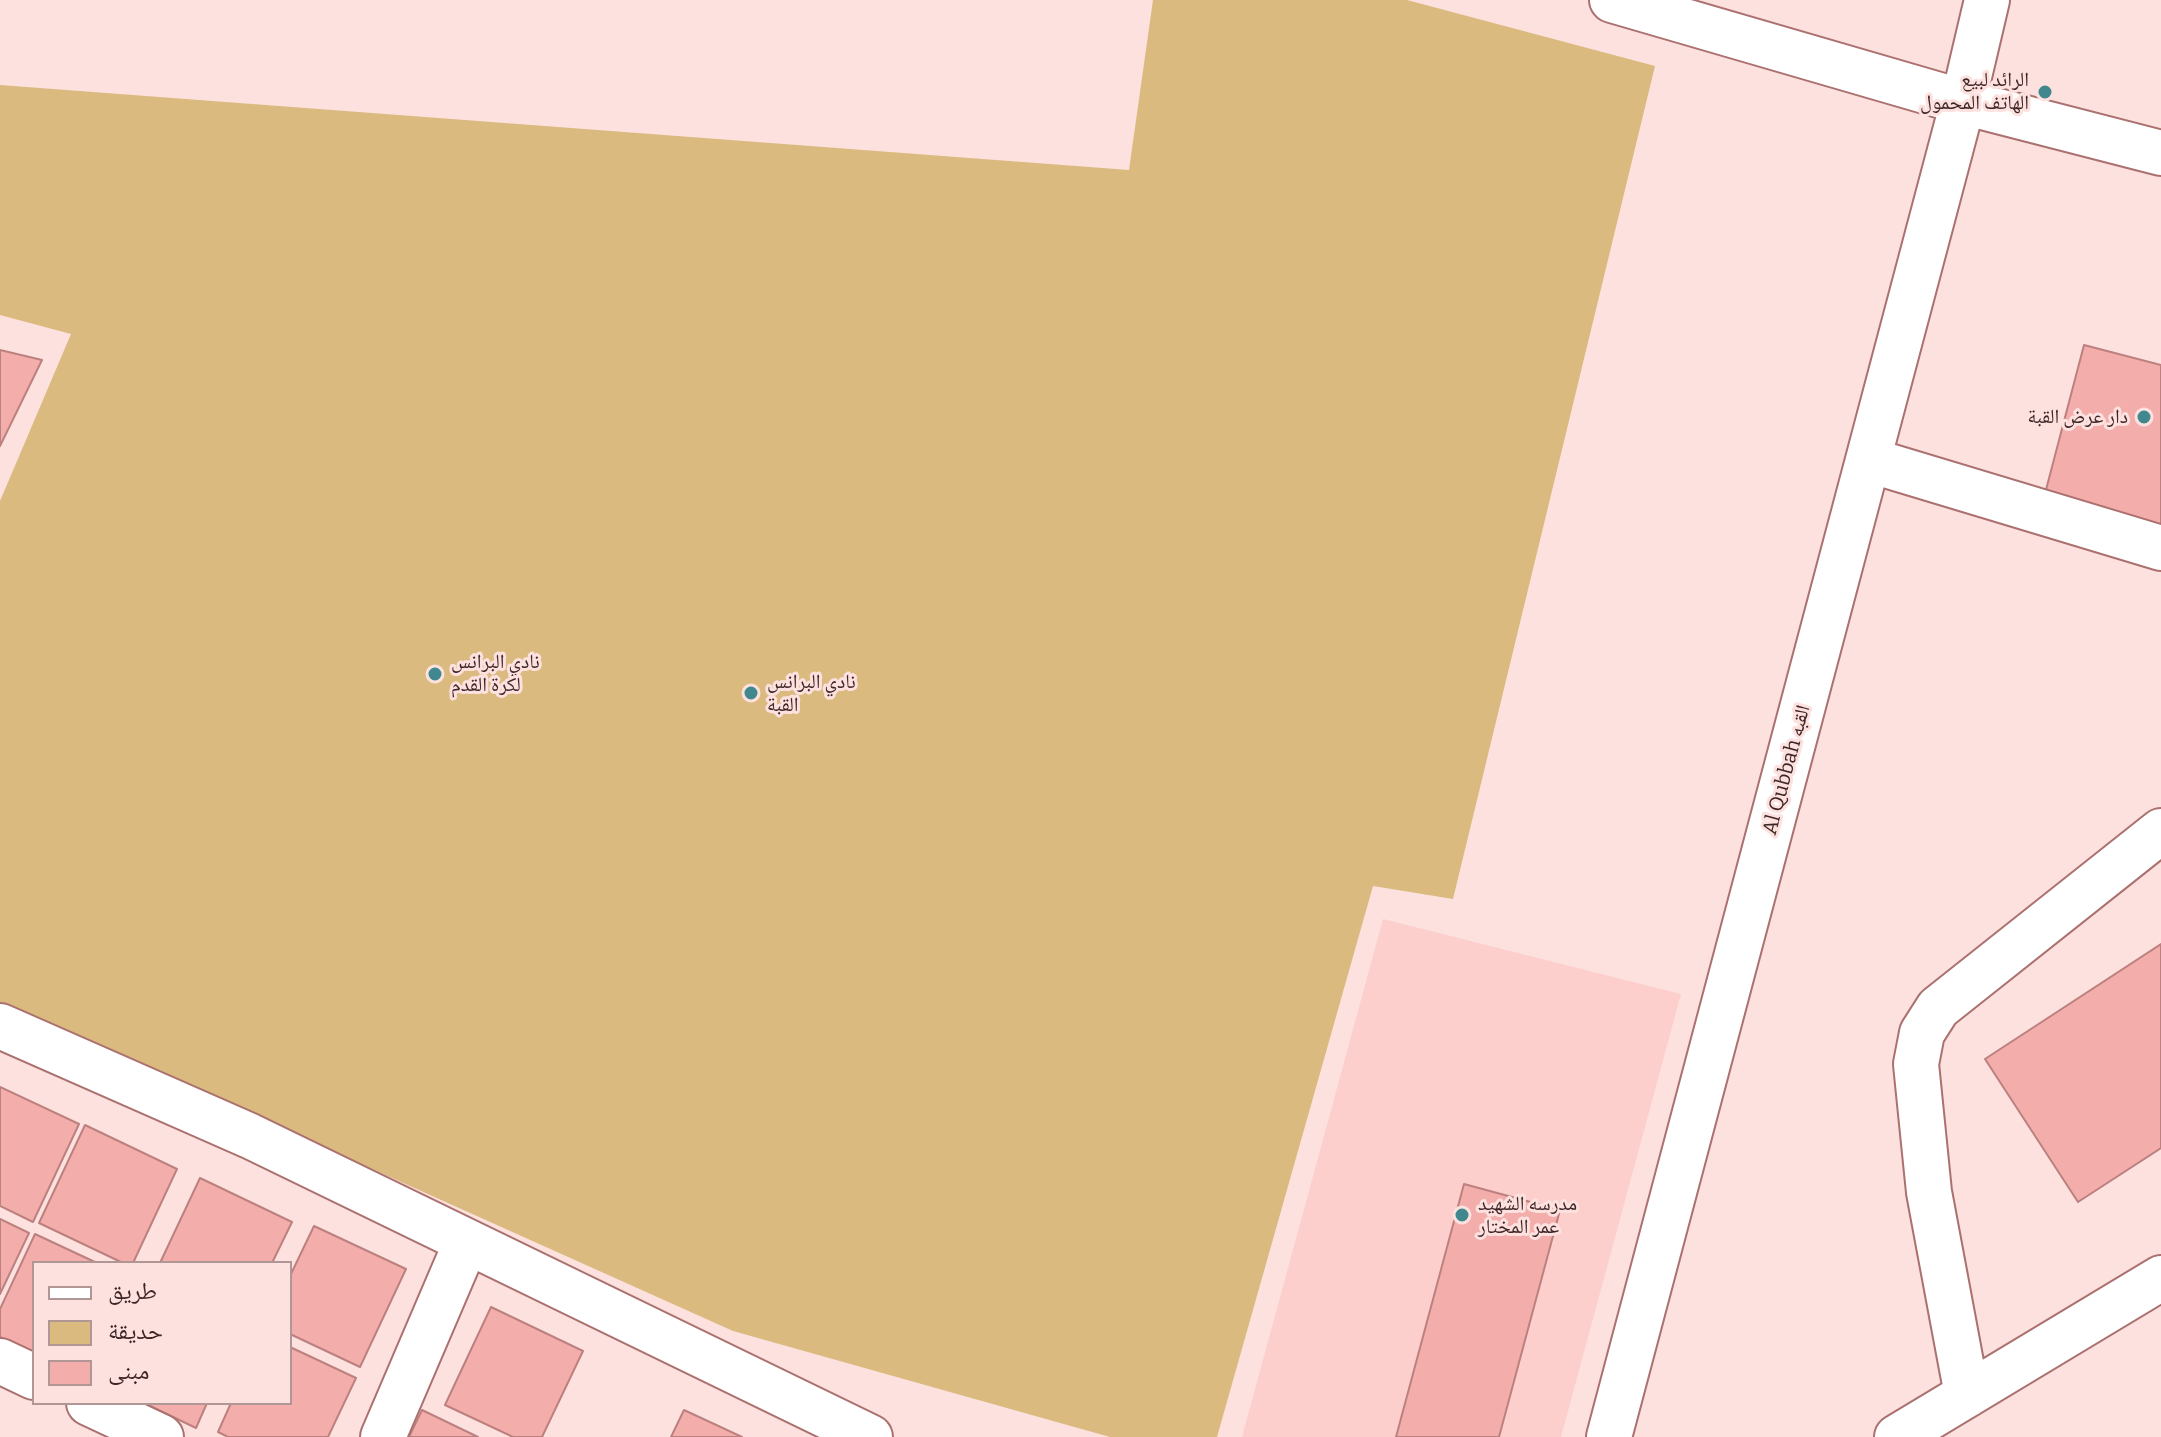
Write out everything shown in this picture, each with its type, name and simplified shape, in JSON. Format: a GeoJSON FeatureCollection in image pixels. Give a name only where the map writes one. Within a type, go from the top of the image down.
{"type":"FeatureCollection","features":[{"type":"Feature","properties":{"kind":"street"},"geometry":{"type":"LineString","coordinates":[[1612,0],[1963,102],[2161,153]]}},
{"type":"Feature","properties":{"kind":"street","name":"Al Qubbah القبه"},"geometry":{"type":"LineString","coordinates":[[1609,1437],[1869,460],[1987,0]]}},
{"type":"Feature","properties":{"kind":"street"},"geometry":{"type":"LineString","coordinates":[[1869,460],[2161,548]]}},
{"type":"Feature","properties":{"kind":"street"},"geometry":{"type":"LineString","coordinates":[[1967,1395],[1929,1192],[1916,1064],[1922,1033],[1938,1008],[2161,831]]}},
{"type":"Feature","properties":{"kind":"street"},"geometry":{"type":"LineString","coordinates":[[0,1026],[250,1136],[870,1437]]}},
{"type":"Feature","properties":{"kind":"street"},"geometry":{"type":"LineString","coordinates":[[383,1437],[466,1243]]}},
{"type":"Feature","properties":{"kind":"street"},"geometry":{"type":"LineString","coordinates":[[1915,1431],[1967,1395],[2161,1278]]}},
{"type":"Feature","properties":{"kind":"street"},"geometry":{"type":"LineString","coordinates":[[0,1361],[32,1376]]}},
{"type":"Feature","properties":{"kind":"street"},"geometry":{"type":"LineString","coordinates":[[93,1405],[161,1437]]}},
{"type":"Feature","properties":{"kind":"shaded area","name":"مدرسه الشهيد عمر المختار"},"geometry":{"type":"Polygon","coordinates":[[[1383,919],[1681,994],[1561,1437],[1242,1437],[1383,919]]]}},
{"type":"Feature","properties":{"kind":"green space","name":"نادي البرانس القبة"},"geometry":{"type":"Polygon","coordinates":[[[1153,0],[1407,0],[1655,66],[1453,899],[1373,886],[1217,1437],[1110,1437],[733,1331],[0,1002],[0,501],[71,334],[0,315],[0,85],[1129,170],[1153,0]]]}},
{"type":"Feature","properties":{"kind":"building"},"geometry":{"type":"Polygon","coordinates":[[[2084,345],[2161,365],[2161,535],[2042,505],[2084,345]]]}},
{"type":"Feature","properties":{"kind":"building"},"geometry":{"type":"Polygon","coordinates":[[[0,350],[42,360],[0,446],[0,350]]]}},
{"type":"Feature","properties":{"kind":"building"},"geometry":{"type":"Polygon","coordinates":[[[2161,944],[2161,1148],[2078,1202],[1985,1059],[2161,944]]]}},
{"type":"Feature","properties":{"kind":"building"},"geometry":{"type":"Polygon","coordinates":[[[0,1087],[79,1124],[33,1222],[0,1206],[0,1087]]]}},
{"type":"Feature","properties":{"kind":"building"},"geometry":{"type":"Polygon","coordinates":[[[85,1125],[177,1169],[134,1261],[119,1261],[39,1223],[85,1125]]]}},
{"type":"Feature","properties":{"kind":"building"},"geometry":{"type":"Polygon","coordinates":[[[200,1178],[292,1222],[273,1261],[161,1261],[200,1178]]]}},
{"type":"Feature","properties":{"kind":"building"},"geometry":{"type":"Polygon","coordinates":[[[1464,1184],[1560,1210],[1499,1437],[1396,1437],[1464,1184]]]}},
{"type":"Feature","properties":{"kind":"building"},"geometry":{"type":"Polygon","coordinates":[[[0,1219],[29,1233],[0,1294],[0,1219]]]}},
{"type":"Feature","properties":{"kind":"building"},"geometry":{"type":"Polygon","coordinates":[[[314,1226],[406,1269],[360,1367],[292,1335],[292,1272],[314,1226]]]}},
{"type":"Feature","properties":{"kind":"building"},"geometry":{"type":"Polygon","coordinates":[[[35,1234],[93,1261],[32,1261],[32,1352],[0,1337],[0,1309],[35,1234]]]}},
{"type":"Feature","properties":{"kind":"building"},"geometry":{"type":"Polygon","coordinates":[[[491,1307],[583,1351],[542,1437],[513,1437],[445,1405],[491,1307]]]}},
{"type":"Feature","properties":{"kind":"building"},"geometry":{"type":"Polygon","coordinates":[[[292,1348],[356,1378],[328,1437],[228,1437],[218,1432],[230,1405],[292,1405],[292,1348]]]}},
{"type":"Feature","properties":{"kind":"building"},"geometry":{"type":"Polygon","coordinates":[[[148,1405],[206,1405],[196,1428],[148,1405]]]}},
{"type":"Feature","properties":{"kind":"building"},"geometry":{"type":"Polygon","coordinates":[[[422,1410],[478,1437],[409,1437],[422,1410]]]}},
{"type":"Feature","properties":{"kind":"building"},"geometry":{"type":"Polygon","coordinates":[[[684,1410],[742,1437],[671,1437],[684,1410]]]}},
{"type":"Feature","properties":{"kind":"place","name":"الرائد لبيع الهاتف المحمول"},"geometry":{"type":"Point","coordinates":[2045,92]}},
{"type":"Feature","properties":{"kind":"place","name":"دار عرض القبة"},"geometry":{"type":"Point","coordinates":[2144,417]}},
{"type":"Feature","properties":{"kind":"place","name":"نادي البرانس لكرة القدم"},"geometry":{"type":"Point","coordinates":[435,674]}},
{"type":"Feature","properties":{"kind":"place","name":"نادي البرانس القبة"},"geometry":{"type":"Point","coordinates":[751,693]}},
{"type":"Feature","properties":{"kind":"place","name":"مدرسه الشهيد عمر المختار"},"geometry":{"type":"Point","coordinates":[1462,1215]}}]}
